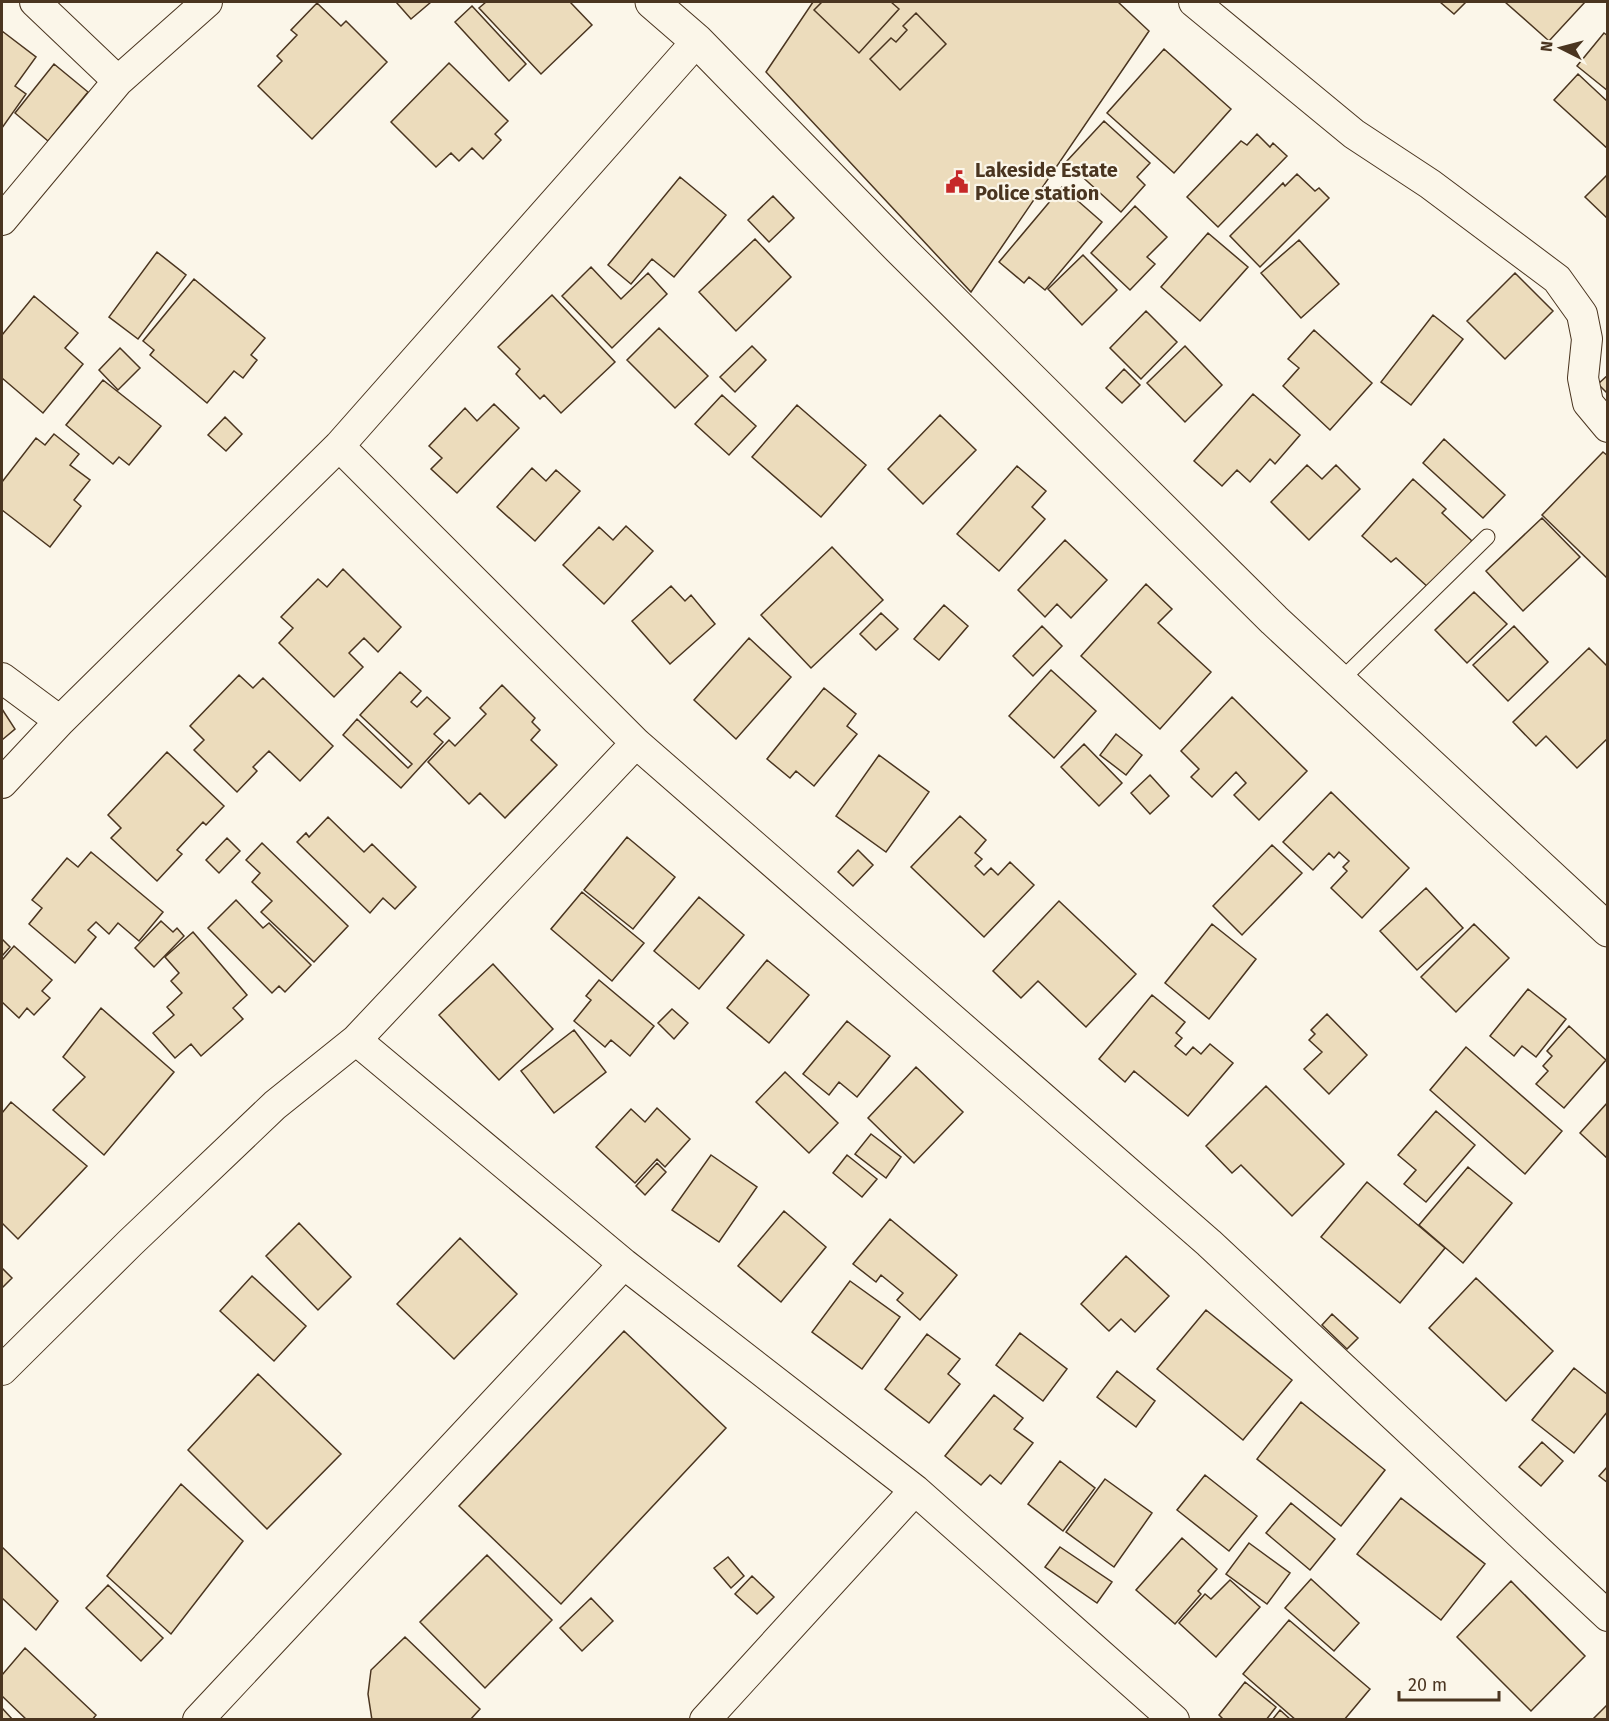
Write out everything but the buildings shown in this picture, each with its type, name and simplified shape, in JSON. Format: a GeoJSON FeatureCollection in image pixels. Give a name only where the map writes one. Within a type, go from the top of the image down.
{"type":"FeatureCollection","features":[{"type":"Feature","properties":{"kind":"street"},"geometry":{"type":"LineString","coordinates":[[35,2],[118,81]]}},
{"type":"Feature","properties":{"kind":"street"},"geometry":{"type":"LineString","coordinates":[[2,220],[118,81],[207,2]]}},
{"type":"Feature","properties":{"kind":"street"},"geometry":{"type":"LineString","coordinates":[[652,2],[697,41],[899,248],[1274,620],[1608,930]]}},
{"type":"Feature","properties":{"kind":"street"},"geometry":{"type":"LineString","coordinates":[[1194,2],[1354,134],[1430,184],[1557,279],[1582,314],[1587,339],[1583,378],[1588,403],[1608,427]]}},
{"type":"Feature","properties":{"kind":"street"},"geometry":{"type":"LineString","coordinates":[[2,783],[60,721],[339,446],[697,41]]}},
{"type":"Feature","properties":{"kind":"street"},"geometry":{"type":"LineString","coordinates":[[339,446],[636,743],[1209,1243],[1608,1616]]}},
{"type":"Feature","properties":{"kind":"street"},"geometry":{"type":"LineString","coordinates":[[2,678],[60,721]]}},
{"type":"Feature","properties":{"kind":"street"},"geometry":{"type":"LineString","coordinates":[[2,1370],[275,1104],[356,1040],[636,743]]}},
{"type":"Feature","properties":{"kind":"street"},"geometry":{"type":"LineString","coordinates":[[356,1040],[624,1264],[915,1490],[1174,1719]]}},
{"type":"Feature","properties":{"kind":"street"},"geometry":{"type":"LineString","coordinates":[[198,1719],[624,1264]]}},
{"type":"Feature","properties":{"kind":"street"},"geometry":{"type":"LineString","coordinates":[[705,1719],[915,1490]]}},
{"type":"Feature","properties":{"kind":"lane"},"geometry":{"type":"LineString","coordinates":[[1340,681],[1487,537]]}},
{"type":"Feature","properties":{"kind":"place","name":"Lakeside Estate Police station"},"geometry":{"type":"Point","coordinates":[957,182]}}]}
